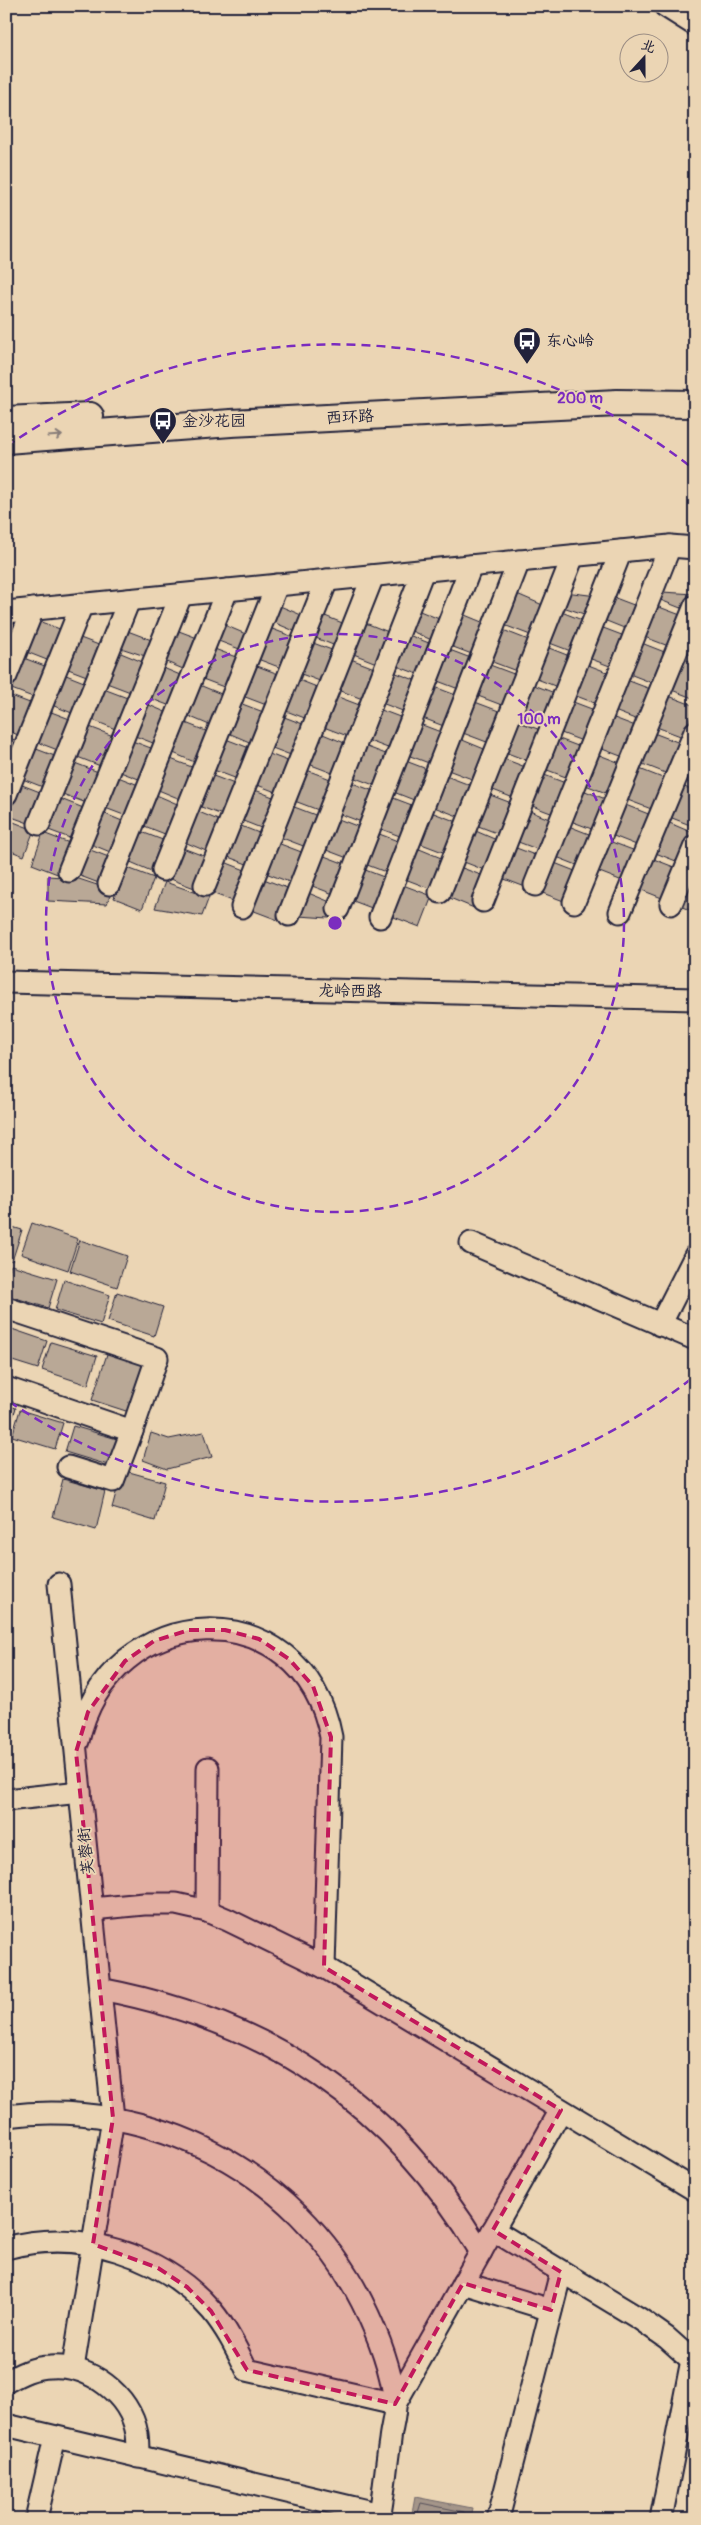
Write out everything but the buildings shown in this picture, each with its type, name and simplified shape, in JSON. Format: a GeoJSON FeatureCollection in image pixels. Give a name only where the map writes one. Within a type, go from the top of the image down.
{"type":"FeatureCollection","features":[{"type":"Feature","properties":{"kind":"main road","name":"西环路"},"geometry":{"type":"LineString","coordinates":[[9,431],[252,409],[619,388],[695,389]]}},
{"type":"Feature","properties":{"kind":"main road","name":"西环路"},"geometry":{"type":"LineString","coordinates":[[9,431],[231,423],[608,404],[695,404]]}},
{"type":"Feature","properties":{"kind":"street"},"geometry":{"type":"LineString","coordinates":[[665,6],[695,25]]}},
{"type":"Feature","properties":{"kind":"street"},"geometry":{"type":"LineString","coordinates":[[535,885],[670,546]]}},
{"type":"Feature","properties":{"kind":"street"},"geometry":{"type":"LineString","coordinates":[[6,612],[670,546],[695,548]]}},
{"type":"Feature","properties":{"kind":"street"},"geometry":{"type":"LineString","coordinates":[[483,901],[621,551]]}},
{"type":"Feature","properties":{"kind":"street"},"geometry":{"type":"LineString","coordinates":[[440,892],[573,556]]}},
{"type":"Feature","properties":{"kind":"street"},"geometry":{"type":"LineString","coordinates":[[380,917],[519,561]]}},
{"type":"Feature","properties":{"kind":"street"},"geometry":{"type":"LineString","coordinates":[[338,909],[471,566]]}},
{"type":"Feature","properties":{"kind":"street"},"geometry":{"type":"LineString","coordinates":[[289,915],[423,571]]}},
{"type":"Feature","properties":{"kind":"street"},"geometry":{"type":"LineString","coordinates":[[242,907],[373,576]]}},
{"type":"Feature","properties":{"kind":"street"},"geometry":{"type":"LineString","coordinates":[[205,886],[327,580]]}},
{"type":"Feature","properties":{"kind":"street"},"geometry":{"type":"LineString","coordinates":[[163,870],[277,585]]}},
{"type":"Feature","properties":{"kind":"street"},"geometry":{"type":"LineString","coordinates":[[109,884],[227,590]]}},
{"type":"Feature","properties":{"kind":"street"},"geometry":{"type":"LineString","coordinates":[[69,870],[181,595]]}},
{"type":"Feature","properties":{"kind":"street"},"geometry":{"type":"LineString","coordinates":[[40,824],[129,600]]}},
{"type":"Feature","properties":{"kind":"street"},"geometry":{"type":"LineString","coordinates":[[6,794],[82,604]]}},
{"type":"Feature","properties":{"kind":"street"},"geometry":{"type":"LineString","coordinates":[[574,902],[695,606]]}},
{"type":"Feature","properties":{"kind":"street"},"geometry":{"type":"LineString","coordinates":[[6,676],[33,609]]}},
{"type":"Feature","properties":{"kind":"street"},"geometry":{"type":"LineString","coordinates":[[620,912],[695,732]]}},
{"type":"Feature","properties":{"kind":"street"},"geometry":{"type":"LineString","coordinates":[[671,904],[695,846]]}},
{"type":"Feature","properties":{"kind":"street","name":"龙岭西路"},"geometry":{"type":"LineString","coordinates":[[6,982],[695,1000]]}},
{"type":"Feature","properties":{"kind":"street"},"geometry":{"type":"LineString","coordinates":[[471,1243],[695,1339]]}},
{"type":"Feature","properties":{"kind":"street"},"geometry":{"type":"LineString","coordinates":[[660,1325],[695,1256]]}},
{"type":"Feature","properties":{"kind":"street"},"geometry":{"type":"LineString","coordinates":[[6,1308],[157,1358],[113,1481],[68,1467]]}},
{"type":"Feature","properties":{"kind":"street"},"geometry":{"type":"LineString","coordinates":[[6,1388],[132,1432]]}},
{"type":"Feature","properties":{"kind":"street","name":"芙蓉街"},"geometry":{"type":"LineString","coordinates":[[59,1584],[113,2118],[73,2368]]}},
{"type":"Feature","properties":{"kind":"street"},"geometry":{"type":"LineString","coordinates":[[76,1752],[80,1732],[98,1693],[125,1661],[154,1641],[189,1630],[225,1630],[259,1639],[290,1659],[313,1686],[327,1719],[331,1736],[324,1967]]}},
{"type":"Feature","properties":{"kind":"street"},"geometry":{"type":"LineString","coordinates":[[207,1911],[208,1768]]}},
{"type":"Feature","properties":{"kind":"street"},"geometry":{"type":"LineString","coordinates":[[6,1800],[80,1792]]}},
{"type":"Feature","properties":{"kind":"street"},"geometry":{"type":"LineString","coordinates":[[92,1909],[160,1903],[184,1905],[207,1911],[324,1967],[695,2190]]}},
{"type":"Feature","properties":{"kind":"street"},"geometry":{"type":"LineString","coordinates":[[100,1989],[173,2005],[208,2017],[242,2031],[307,2066],[366,2110],[399,2142],[441,2191],[481,2252]]}},
{"type":"Feature","properties":{"kind":"street"},"geometry":{"type":"LineString","coordinates":[[395,2404],[562,2110]]}},
{"type":"Feature","properties":{"kind":"street"},"geometry":{"type":"LineString","coordinates":[[6,2116],[53,2113],[113,2118],[173,2134],[214,2152],[254,2176],[300,2216],[339,2263],[366,2309],[387,2366],[395,2404],[379,2516],[6,2425]]}},
{"type":"Feature","properties":{"kind":"street"},"geometry":{"type":"LineString","coordinates":[[493,2230],[640,2320],[694,2361],[661,2519]]}},
{"type":"Feature","properties":{"kind":"street"},"geometry":{"type":"LineString","coordinates":[[6,2248],[20,2244],[56,2241],[93,2244],[126,2253],[158,2268],[187,2287],[212,2311],[232,2339],[247,2370],[395,2404]]}},
{"type":"Feature","properties":{"kind":"street"},"geometry":{"type":"LineString","coordinates":[[498,2519],[561,2272]]}},
{"type":"Feature","properties":{"kind":"street"},"geometry":{"type":"LineString","coordinates":[[463,2283],[551,2310]]}},
{"type":"Feature","properties":{"kind":"street"},"geometry":{"type":"LineString","coordinates":[[6,2382],[26,2371],[49,2367],[73,2368],[95,2377],[119,2398],[128,2410],[137,2433],[138,2457]]}},
{"type":"Feature","properties":{"kind":"street"},"geometry":{"type":"LineString","coordinates":[[36,2519],[55,2437]]}},
{"type":"Feature","properties":{"kind":"highlighted area"},"geometry":{"type":"Polygon","coordinates":[[[189,1630],[225,1630],[259,1639],[289,1659],[313,1686],[331,1737],[324,1967],[561,2110],[493,2230],[561,2272],[551,2310],[463,2283],[395,2404],[247,2370],[211,2311],[187,2287],[158,2268],[93,2244],[113,2118],[76,1752],[88,1712],[125,1661],[154,1641],[189,1630]]]}},
{"type":"Feature","properties":{"kind":"water"},"geometry":{"type":"Polygon","coordinates":[[[415,2497],[472,2508],[470,2519],[411,2519],[415,2497]]]}},
{"type":"Feature","properties":{"kind":"place","name":"东心岭"},"geometry":{"type":"Point","coordinates":[527,365]}},
{"type":"Feature","properties":{"kind":"place","name":"金沙花园"},"geometry":{"type":"Point","coordinates":[163,445]}}]}
